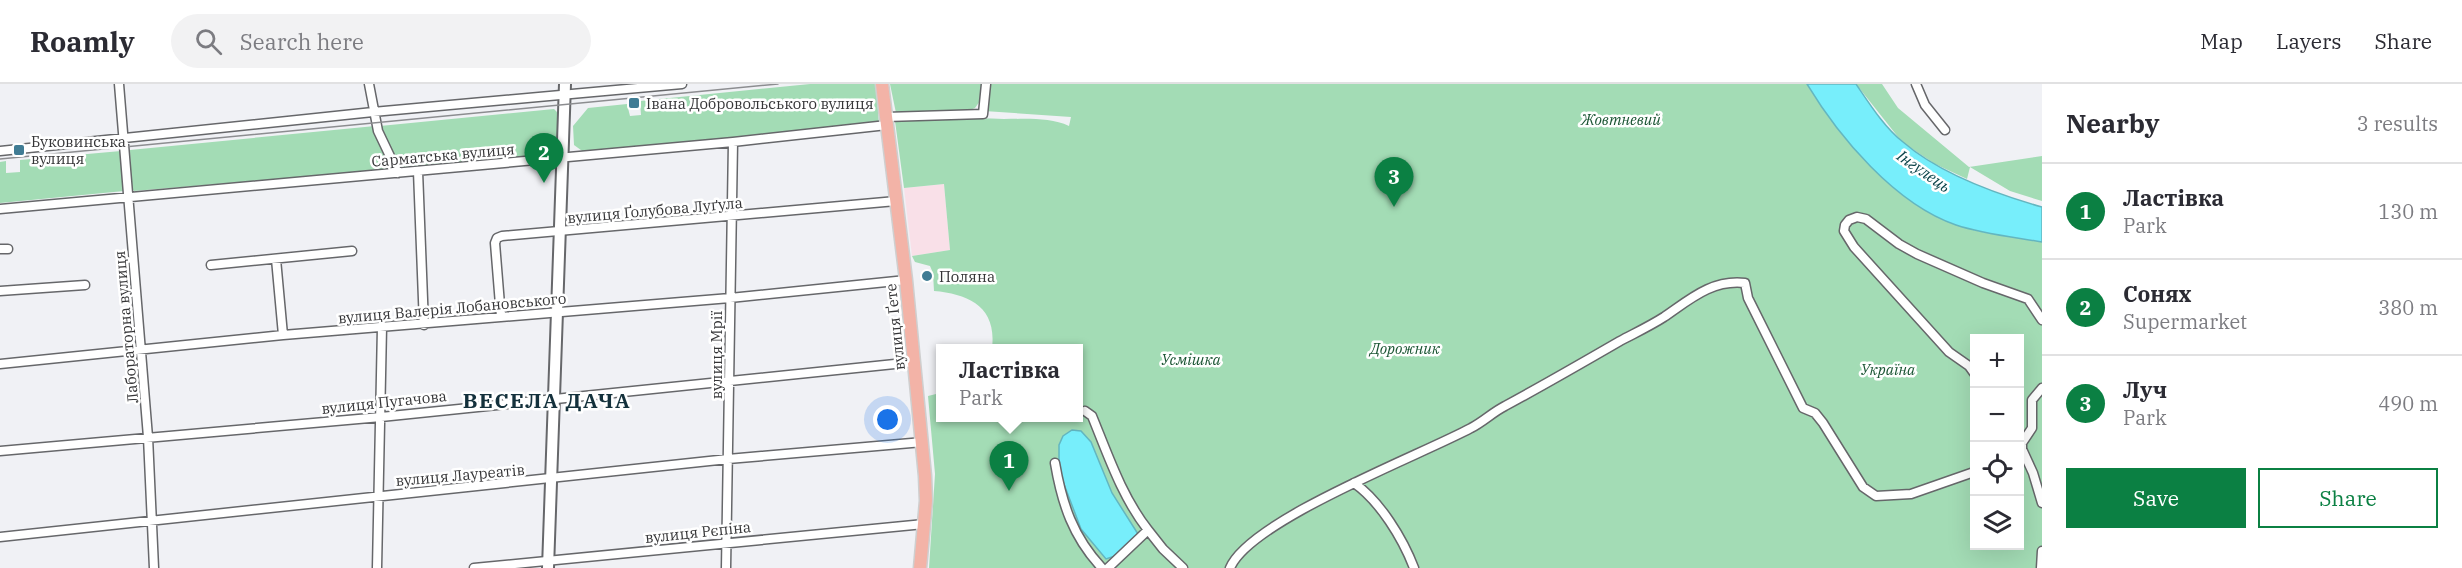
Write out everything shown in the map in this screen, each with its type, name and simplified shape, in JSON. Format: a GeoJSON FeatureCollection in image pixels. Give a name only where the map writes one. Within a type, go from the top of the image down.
{"type":"FeatureCollection","features":[{"type":"Feature","properties":{"kind":"main road","name":"вулиця Ґете"},"geometry":{"type":"LineString","coordinates":[[882,84],[923,442],[926,484],[920,568]]}},
{"type":"Feature","properties":{"kind":"street","name":"Лабораторна вулиця"},"geometry":{"type":"LineString","coordinates":[[119,84],[148,437],[153,568]]}},
{"type":"Feature","properties":{"kind":"street"},"geometry":{"type":"LineString","coordinates":[[369,84],[383,145],[398,173]]}},
{"type":"Feature","properties":{"kind":"street"},"geometry":{"type":"LineString","coordinates":[[0,151],[564,90],[682,84]]}},
{"type":"Feature","properties":{"kind":"street","name":"Сарматська вулиця"},"geometry":{"type":"LineString","coordinates":[[0,209],[733,142],[887,121],[983,114],[986,84]]}},
{"type":"Feature","properties":{"kind":"street"},"geometry":{"type":"LineString","coordinates":[[1916,84],[1925,105],[1945,129]]}},
{"type":"Feature","properties":{"kind":"street"},"geometry":{"type":"LineString","coordinates":[[548,564],[564,90]]}},
{"type":"Feature","properties":{"kind":"street","name":"вулиця Мрії"},"geometry":{"type":"LineString","coordinates":[[726,568],[733,142]]}},
{"type":"Feature","properties":{"kind":"street"},"geometry":{"type":"LineString","coordinates":[[418,171],[424,325]]}},
{"type":"Feature","properties":{"kind":"street","name":"вулиця Ґолубова Луґула"},"geometry":{"type":"LineString","coordinates":[[501,317],[495,243],[497,238],[502,236],[896,201]]}},
{"type":"Feature","properties":{"kind":"street"},"geometry":{"type":"LineString","coordinates":[[1970,367],[1949,352],[1854,247],[1844,231],[1849,220],[1857,217],[1866,219],[1899,244],[1917,254],[1983,283],[2028,299],[2042,320]]}},
{"type":"Feature","properties":{"kind":"street"},"geometry":{"type":"LineString","coordinates":[[211,264],[352,252]]}},
{"type":"Feature","properties":{"kind":"street"},"geometry":{"type":"LineString","coordinates":[[276,259],[283,336]]}},
{"type":"Feature","properties":{"kind":"street","name":"вулиця Валерія Лобановського"},"geometry":{"type":"LineString","coordinates":[[0,364],[906,280]]}},
{"type":"Feature","properties":{"kind":"street"},"geometry":{"type":"LineString","coordinates":[[1230,568],[1245,547],[1273,527],[1354,483],[1472,428],[1503,407],[1541,388],[1561,374],[1662,318],[1707,289],[1720,284],[1745,283],[1748,298],[1798,400],[1803,408],[1815,413],[1823,423],[1863,487],[1876,496],[1911,494],[1970,473]]}},
{"type":"Feature","properties":{"kind":"street"},"geometry":{"type":"LineString","coordinates":[[0,291],[85,285]]}},
{"type":"Feature","properties":{"kind":"street"},"geometry":{"type":"LineString","coordinates":[[377,568],[382,327]]}},
{"type":"Feature","properties":{"kind":"street","name":"вулиця Пугачова"},"geometry":{"type":"LineString","coordinates":[[0,451],[381,417],[914,362]]}},
{"type":"Feature","properties":{"kind":"street"},"geometry":{"type":"LineString","coordinates":[[2023,442],[2032,428],[2032,400],[2042,388]]}},
{"type":"Feature","properties":{"kind":"street"},"geometry":{"type":"LineString","coordinates":[[1085,411],[1092,417],[1120,484],[1138,518],[1163,549],[1183,568]]}},
{"type":"Feature","properties":{"kind":"street","name":"вулиця Лауреатів"},"geometry":{"type":"LineString","coordinates":[[0,537],[551,480],[728,459],[923,442]]}},
{"type":"Feature","properties":{"kind":"street"},"geometry":{"type":"LineString","coordinates":[[2024,455],[2033,472],[2042,503]]}},
{"type":"Feature","properties":{"kind":"street"},"geometry":{"type":"LineString","coordinates":[[1055,463],[1059,488],[1070,519],[1085,550],[1102,568]]}},
{"type":"Feature","properties":{"kind":"street"},"geometry":{"type":"LineString","coordinates":[[1354,483],[1369,493],[1406,546],[1414,568]]}},
{"type":"Feature","properties":{"kind":"street","name":"вулиця Рєпіна"},"geometry":{"type":"LineString","coordinates":[[474,568],[548,564],[726,542],[924,524]]}},
{"type":"Feature","properties":{"kind":"street"},"geometry":{"type":"LineString","coordinates":[[1108,568],[1148,530]]}},
{"type":"Feature","properties":{"kind":"street"},"geometry":{"type":"LineString","coordinates":[[2041,568],[2042,551]]}},
{"type":"Feature","properties":{"kind":"shaded area"},"geometry":{"type":"Polygon","coordinates":[[[944,184],[950,250],[912,256],[904,188],[944,184]]]}},
{"type":"Feature","properties":{"kind":"green space"},"geometry":{"type":"Polygon","coordinates":[[[810,84],[876,84],[879,124],[585,153],[574,145],[573,126],[588,108],[627,104],[630,116],[641,115],[640,101],[810,84]]]}},
{"type":"Feature","properties":{"kind":"green space"},"geometry":{"type":"Polygon","coordinates":[[[890,84],[1807,84],[1852,146],[1890,185],[1911,202],[1956,225],[2042,242],[2042,568],[929,568],[935,474],[928,396],[936,394],[936,422],[1083,422],[1083,344],[992,344],[990,322],[978,305],[959,295],[934,291],[933,273],[930,266],[915,262],[912,256],[950,250],[944,184],[904,188],[895,121],[949,118],[1029,119],[1054,121],[1069,126],[1071,117],[984,111],[980,101],[975,108],[967,111],[896,113],[890,84]]]}},
{"type":"Feature","properties":{"kind":"green space"},"geometry":{"type":"Polygon","coordinates":[[[1856,84],[1882,84],[1898,108],[1969,167],[2042,156],[2042,201],[2010,191],[1970,167],[1967,179],[1935,164],[1902,142],[1856,84]]]}},
{"type":"Feature","properties":{"kind":"green space"},"geometry":{"type":"Polygon","coordinates":[[[554,109],[557,112],[557,155],[406,169],[399,167],[380,126],[554,109]]]}},
{"type":"Feature","properties":{"kind":"green space"},"geometry":{"type":"Polygon","coordinates":[[[375,126],[389,164],[387,170],[134,191],[131,187],[130,150],[375,126]]]}},
{"type":"Feature","properties":{"kind":"green space"},"geometry":{"type":"Polygon","coordinates":[[[121,151],[124,191],[0,203],[0,162],[6,161],[6,173],[20,172],[20,160],[121,151]]]}},
{"type":"Feature","properties":{"kind":"water","name":"Інгулець"},"geometry":{"type":"Polygon","coordinates":[[[1807,84],[1856,84],[1889,129],[1917,153],[1969,181],[2042,207],[2042,242],[1987,233],[1956,225],[1911,202],[1890,185],[1852,146],[1807,84]]]}},
{"type":"Feature","properties":{"kind":"water"},"geometry":{"type":"Polygon","coordinates":[[[1072,430],[1081,431],[1091,442],[1112,493],[1138,534],[1115,556],[1106,559],[1081,529],[1059,471],[1059,445],[1063,436],[1072,430]]]}},
{"type":"Feature","properties":{"kind":"tram line"},"geometry":{"type":"LineString","coordinates":[[0,159],[778,84]]}},
{"type":"Feature","properties":{"kind":"place","name":"Івана Добровольського вулиця"},"geometry":{"type":"Point","coordinates":[634,103]}},
{"type":"Feature","properties":{"kind":"place","name":"Буковинська вулиця"},"geometry":{"type":"Point","coordinates":[19,150]}},
{"type":"Feature","properties":{"kind":"place","name":"Сонях"},"geometry":{"type":"Point","coordinates":[544,183]}},
{"type":"Feature","properties":{"kind":"place","name":"Луч"},"geometry":{"type":"Point","coordinates":[1394,207]}},
{"type":"Feature","properties":{"kind":"place","name":"Поляна"},"geometry":{"type":"Point","coordinates":[927,276]}},
{"type":"Feature","properties":{"kind":"place","name":"Ластівка"},"geometry":{"type":"Point","coordinates":[1009,491]}},
{"type":"Feature","properties":{"kind":"district","name":"ВЕСЕЛА ДАЧА"},"geometry":{"type":"Point","coordinates":[547,400]}},
{"type":"Feature","properties":{"kind":"park label","name":"Жовтневий"},"geometry":{"type":"Point","coordinates":[1621,119]}},
{"type":"Feature","properties":{"kind":"park label","name":"Дорожник"},"geometry":{"type":"Point","coordinates":[1405,348]}},
{"type":"Feature","properties":{"kind":"park label","name":"Усмішка"},"geometry":{"type":"Point","coordinates":[1191,359]}},
{"type":"Feature","properties":{"kind":"park label","name":"Україна"},"geometry":{"type":"Point","coordinates":[1888,369]}}]}
